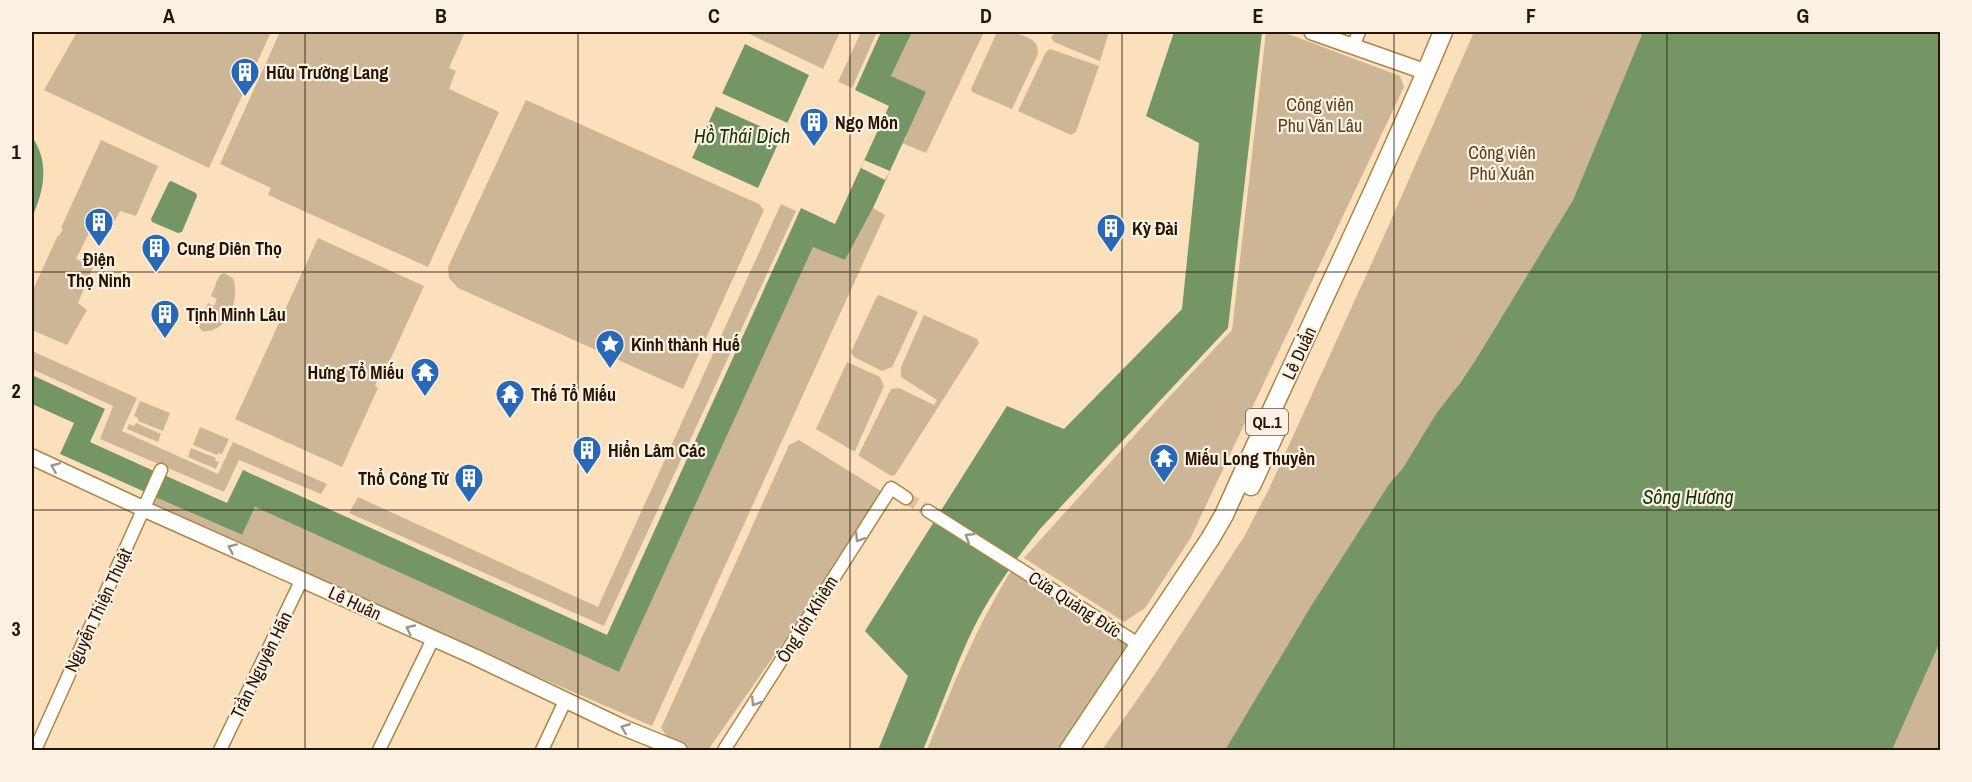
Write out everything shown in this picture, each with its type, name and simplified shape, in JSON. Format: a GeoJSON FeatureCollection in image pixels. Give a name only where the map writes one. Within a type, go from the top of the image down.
{"type":"FeatureCollection","features":[{"type":"Feature","properties":{"kind":"main road","name":"Lê Duẩn"},"geometry":{"type":"LineString","coordinates":[[1431,73],[1443,32]]}},
{"type":"Feature","properties":{"kind":"main road","name":"Lê Duẩn"},"geometry":{"type":"LineString","coordinates":[[1083,750],[1224,515],[1431,73],[1455,32]]}},
{"type":"Feature","properties":{"kind":"main road","name":"Lê Duẩn"},"geometry":{"type":"LineString","coordinates":[[1069,750],[1145,649]]}},
{"type":"Feature","properties":{"kind":"street"},"geometry":{"type":"LineString","coordinates":[[1312,32],[1356,39],[1431,73]]}},
{"type":"Feature","properties":{"kind":"street","name":"Lê Huân"},"geometry":{"type":"LineString","coordinates":[[32,457],[566,699],[622,727],[679,750]]}},
{"type":"Feature","properties":{"kind":"street","name":"Nguyễn Thiện Thuật"},"geometry":{"type":"LineString","coordinates":[[35,750],[161,470]]}},
{"type":"Feature","properties":{"kind":"street","name":"Ông Ích Khiêm"},"geometry":{"type":"LineString","coordinates":[[724,750],[891,488],[906,498]]}},
{"type":"Feature","properties":{"kind":"street","name":"Cửa Quảng Đức"},"geometry":{"type":"LineString","coordinates":[[928,511],[1145,649]]}},
{"type":"Feature","properties":{"kind":"street","name":"Trần Nguyên Hãn"},"geometry":{"type":"LineString","coordinates":[[220,750],[302,579]]}},
{"type":"Feature","properties":{"kind":"street"},"geometry":{"type":"LineString","coordinates":[[379,750],[433,639]]}},
{"type":"Feature","properties":{"kind":"street"},"geometry":{"type":"LineString","coordinates":[[542,750],[566,699]]}},
{"type":"Feature","properties":{"kind":"green space"},"geometry":{"type":"Polygon","coordinates":[[[77,32],[271,32],[209,168],[44,90],[77,32]]]}},
{"type":"Feature","properties":{"kind":"green space"},"geometry":{"type":"Polygon","coordinates":[[[280,32],[421,32],[426,34],[428,32],[465,32],[449,68],[456,71],[449,89],[499,112],[428,267],[268,195],[271,188],[220,164],[280,32]]]}},
{"type":"Feature","properties":{"kind":"green space"},"geometry":{"type":"Polygon","coordinates":[[[745,32],[840,32],[823,69],[745,32]]]}},
{"type":"Feature","properties":{"kind":"green space"},"geometry":{"type":"Polygon","coordinates":[[[861,32],[877,32],[852,88],[838,82],[861,32]]]}},
{"type":"Feature","properties":{"kind":"green space"},"geometry":{"type":"Polygon","coordinates":[[[912,32],[984,32],[926,153],[902,143],[906,138],[891,76],[912,32]]]}},
{"type":"Feature","properties":{"kind":"green space"},"geometry":{"type":"Polygon","coordinates":[[[997,32],[1029,38],[1037,48],[1038,54],[1012,109],[972,92],[971,89],[997,32]]]}},
{"type":"Feature","properties":{"kind":"green space"},"geometry":{"type":"Polygon","coordinates":[[[1054,32],[1109,32],[1100,61],[1054,42],[1051,38],[1054,32]]]}},
{"type":"Feature","properties":{"kind":"green space","name":"Công viên Phu Văn Lâu"},"geometry":{"type":"Polygon","coordinates":[[[1266,32],[1283,32],[1400,76],[1404,87],[1190,539],[1145,608],[1124,622],[1024,558],[1232,330],[1266,32]]]}},
{"type":"Feature","properties":{"kind":"green space","name":"Công viên Phú Xuân"},"geometry":{"type":"Polygon","coordinates":[[[1474,32],[1643,32],[1573,200],[1478,356],[1403,468],[1389,484],[1311,606],[1225,750],[1102,750],[1157,671],[1245,535],[1269,489],[1474,32]]]}},
{"type":"Feature","properties":{"kind":"green space"},"geometry":{"type":"Polygon","coordinates":[[[1050,49],[1099,66],[1076,132],[1071,135],[1018,111],[1046,52],[1050,49]]]}},
{"type":"Feature","properties":{"kind":"green space"},"geometry":{"type":"Polygon","coordinates":[[[526,100],[759,204],[764,210],[683,389],[458,288],[449,278],[448,267],[526,100]]]}},
{"type":"Feature","properties":{"kind":"green space"},"geometry":{"type":"Polygon","coordinates":[[[101,140],[158,166],[136,216],[120,211],[109,231],[94,223],[76,259],[93,267],[78,303],[87,310],[67,345],[32,330],[32,292],[58,235],[63,229],[61,228],[101,140]]]}},
{"type":"Feature","properties":{"kind":"green space"},"geometry":{"type":"Polygon","coordinates":[[[781,204],[796,211],[604,626],[349,513],[358,497],[598,607],[781,204]]]}},
{"type":"Feature","properties":{"kind":"green space"},"geometry":{"type":"Polygon","coordinates":[[[873,208],[885,215],[652,726],[149,509],[155,497],[241,535],[255,507],[619,672],[813,246],[845,260],[873,208]]]}},
{"type":"Feature","properties":{"kind":"green space"},"geometry":{"type":"Polygon","coordinates":[[[318,238],[424,286],[386,369],[383,368],[375,386],[378,388],[342,467],[235,419],[318,238]]]}},
{"type":"Feature","properties":{"kind":"green space"},"geometry":{"type":"Polygon","coordinates":[[[224,273],[233,278],[235,286],[230,314],[219,327],[202,331],[198,325],[208,303],[214,306],[217,299],[211,296],[219,276],[224,273]]]}},
{"type":"Feature","properties":{"kind":"green space"},"geometry":{"type":"Polygon","coordinates":[[[879,295],[918,312],[892,367],[882,371],[854,357],[851,352],[879,295]]]}},
{"type":"Feature","properties":{"kind":"green space"},"geometry":{"type":"Polygon","coordinates":[[[924,315],[977,339],[979,343],[895,475],[891,476],[859,454],[891,389],[899,388],[934,405],[937,400],[901,377],[901,367],[924,315]]]}},
{"type":"Feature","properties":{"kind":"green space"},"geometry":{"type":"Polygon","coordinates":[[[32,351],[137,398],[122,431],[218,474],[233,442],[327,484],[321,494],[239,460],[224,492],[100,439],[113,406],[32,369],[32,351]]]}},
{"type":"Feature","properties":{"kind":"green space"},"geometry":{"type":"Polygon","coordinates":[[[847,362],[880,377],[884,386],[855,451],[816,429],[847,362]]]}},
{"type":"Feature","properties":{"kind":"green space"},"geometry":{"type":"Polygon","coordinates":[[[140,401],[170,413],[163,431],[138,421],[138,418],[134,416],[140,401]]]}},
{"type":"Feature","properties":{"kind":"green space"},"geometry":{"type":"Polygon","coordinates":[[[136,423],[161,434],[158,442],[127,429],[129,424],[134,426],[136,423]]]}},
{"type":"Feature","properties":{"kind":"green space"},"geometry":{"type":"Polygon","coordinates":[[[200,427],[229,439],[222,454],[217,455],[193,445],[200,427]]]}},
{"type":"Feature","properties":{"kind":"green space"},"geometry":{"type":"Polygon","coordinates":[[[799,440],[881,491],[787,637],[708,750],[681,746],[671,740],[661,728],[789,445],[799,440]]]}},
{"type":"Feature","properties":{"kind":"green space"},"geometry":{"type":"Polygon","coordinates":[[[191,448],[216,458],[215,461],[219,462],[216,469],[188,457],[191,448]]]}},
{"type":"Feature","properties":{"kind":"green space"},"geometry":{"type":"Polygon","coordinates":[[[1015,570],[1125,643],[1128,649],[1061,750],[927,750],[974,638],[1009,574],[1015,570]]]}},
{"type":"Feature","properties":{"kind":"green space"},"geometry":{"type":"Polygon","coordinates":[[[1940,642],[1940,750],[1892,750],[1940,642]]]}},
{"type":"Feature","properties":{"kind":"water"},"geometry":{"type":"Polygon","coordinates":[[[881,32],[912,32],[891,76],[926,92],[873,208],[845,260],[813,247],[619,672],[255,507],[242,535],[155,497],[164,475],[227,503],[243,470],[607,635],[801,208],[835,224],[889,106],[855,90],[881,32]]]}},
{"type":"Feature","properties":{"kind":"water"},"geometry":{"type":"Polygon","coordinates":[[[1174,32],[1262,32],[1228,328],[1040,529],[1009,569],[974,627],[923,750],[878,750],[908,676],[865,631],[1007,406],[1064,429],[1182,309],[1199,143],[1146,116],[1174,32]]]}},
{"type":"Feature","properties":{"kind":"water","name":"Sông Hương"},"geometry":{"type":"Polygon","coordinates":[[[1643,32],[1940,32],[1940,642],[1892,750],[1225,750],[1311,606],[1389,484],[1403,468],[1436,414],[1478,356],[1573,200],[1643,32]]]}},
{"type":"Feature","properties":{"kind":"water","name":"Hồ Thái Dịch"},"geometry":{"type":"Polygon","coordinates":[[[745,44],[809,75],[758,188],[692,158],[745,44]]]}},
{"type":"Feature","properties":{"kind":"water"},"geometry":{"type":"Polygon","coordinates":[[[32,137],[41,156],[43,177],[40,197],[32,217],[32,137]]]}},
{"type":"Feature","properties":{"kind":"water"},"geometry":{"type":"Polygon","coordinates":[[[171,181],[196,193],[197,196],[182,232],[178,233],[152,222],[151,219],[171,181]]]}},
{"type":"Feature","properties":{"kind":"water"},"geometry":{"type":"Polygon","coordinates":[[[32,375],[105,409],[90,442],[154,471],[145,492],[60,454],[74,423],[32,404],[32,375]]]}},
{"type":"Feature","properties":{"kind":"pier"},"geometry":{"type":"Polygon","coordinates":[[[719,92],[790,124],[784,137],[713,105],[719,92]]]}},
{"type":"Feature","properties":{"kind":"pier"},"geometry":{"type":"Polygon","coordinates":[[[864,160],[890,171],[885,180],[861,168],[864,160]]]}},
{"type":"Feature","properties":{"kind":"tunnel"},"geometry":{"type":"LineString","coordinates":[[906,498],[928,511]]}},
{"type":"Feature","properties":{"kind":"place","name":"Hữu Trường Lang"},"geometry":{"type":"Point","coordinates":[245,98]}},
{"type":"Feature","properties":{"kind":"place","name":"Ngọ Môn"},"geometry":{"type":"Point","coordinates":[814,148]}},
{"type":"Feature","properties":{"kind":"place","name":"Điện Thọ Ninh"},"geometry":{"type":"Point","coordinates":[99,248]}},
{"type":"Feature","properties":{"kind":"place","name":"Kỳ Đài"},"geometry":{"type":"Point","coordinates":[1111,254]}},
{"type":"Feature","properties":{"kind":"place","name":"Cung Diên Thọ"},"geometry":{"type":"Point","coordinates":[156,274]}},
{"type":"Feature","properties":{"kind":"place","name":"Tịnh Minh Lâu"},"geometry":{"type":"Point","coordinates":[165,340]}},
{"type":"Feature","properties":{"kind":"place","name":"Kinh thành Huế"},"geometry":{"type":"Point","coordinates":[610,370]}},
{"type":"Feature","properties":{"kind":"place","name":"Hưng Tổ Miếu"},"geometry":{"type":"Point","coordinates":[425,398]}},
{"type":"Feature","properties":{"kind":"place","name":"Thế Tổ Miếu"},"geometry":{"type":"Point","coordinates":[510,420]}},
{"type":"Feature","properties":{"kind":"place","name":"Hiển Lâm Các"},"geometry":{"type":"Point","coordinates":[587,476]}},
{"type":"Feature","properties":{"kind":"place","name":"Miếu Long Thuyền"},"geometry":{"type":"Point","coordinates":[1164,484]}},
{"type":"Feature","properties":{"kind":"place","name":"Thổ Công Từ"},"geometry":{"type":"Point","coordinates":[469,504]}}]}
